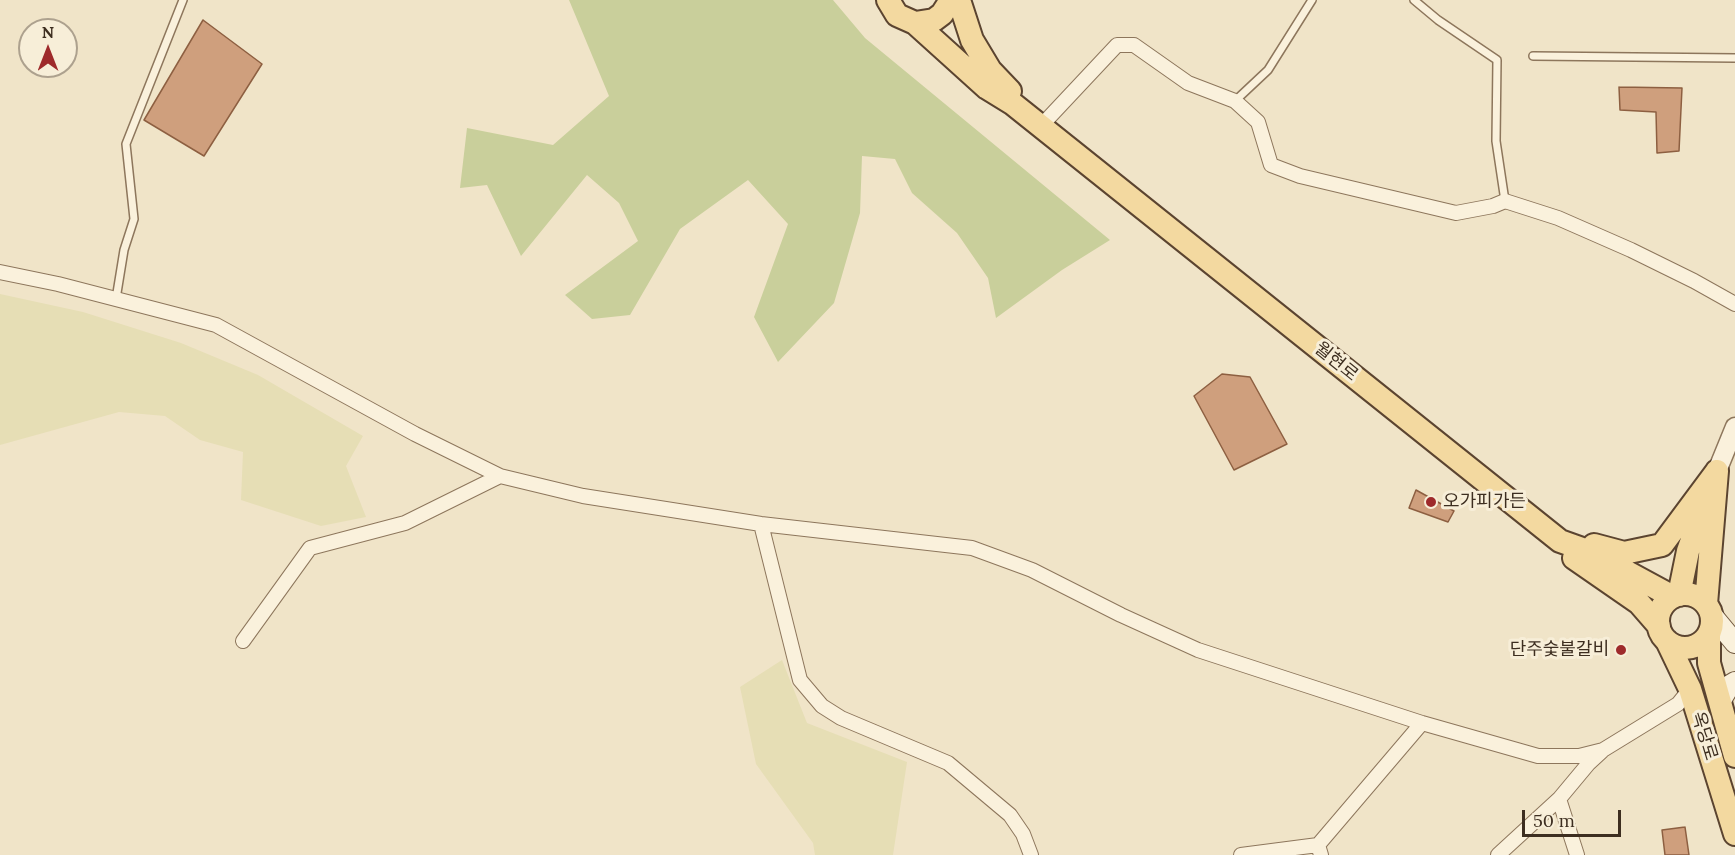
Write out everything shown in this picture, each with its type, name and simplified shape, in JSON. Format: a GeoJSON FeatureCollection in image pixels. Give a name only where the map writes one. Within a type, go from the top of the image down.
{"type":"FeatureCollection","features":[{"type":"Feature","properties":{"kind":"main road"},"geometry":{"type":"LineString","coordinates":[[915,23],[934,20],[942,14],[951,0]]}},
{"type":"Feature","properties":{"kind":"main road"},"geometry":{"type":"LineString","coordinates":[[959,0],[972,40],[990,70],[1011,92],[1013,104]]}},
{"type":"Feature","properties":{"kind":"main road","name":"월현로"},"geometry":{"type":"LineString","coordinates":[[885,2],[897,15],[915,23],[987,88],[1013,104],[1041,126],[1560,541],[1588,551],[1676,596]]}},
{"type":"Feature","properties":{"kind":"main road"},"geometry":{"type":"LineString","coordinates":[[1560,541],[1599,546],[1624,553],[1662,545],[1717,471]]}},
{"type":"Feature","properties":{"kind":"main road"},"geometry":{"type":"LineString","coordinates":[[1709,617],[1704,640],[1690,648],[1674,645],[1663,633],[1661,609],[1676,596],[1688,551],[1717,471]]}},
{"type":"Feature","properties":{"kind":"main road","name":"옥당로"},"geometry":{"type":"LineString","coordinates":[[1717,471],[1709,617],[1709,663],[1735,756]]}},
{"type":"Feature","properties":{"kind":"main road","name":"옥당로"},"geometry":{"type":"LineString","coordinates":[[1560,541],[1571,556],[1639,603],[1663,633],[1690,689],[1735,834]]}},
{"type":"Feature","properties":{"kind":"main road"},"geometry":{"type":"LineString","coordinates":[[1676,596],[1692,595],[1735,654]]}},
{"type":"Feature","properties":{"kind":"main road"},"geometry":{"type":"LineString","coordinates":[[1709,617],[1735,643]]}},
{"type":"Feature","properties":{"kind":"main road"},"geometry":{"type":"LineString","coordinates":[[1719,702],[1730,685],[1735,682]]}},
{"type":"Feature","properties":{"kind":"street"},"geometry":{"type":"LineString","coordinates":[[1041,126],[1118,45],[1134,45],[1188,83],[1235,101],[1257,122],[1271,165],[1300,176],[1456,213],[1493,206],[1505,201],[1558,218],[1694,281],[1735,304]]}},
{"type":"Feature","properties":{"kind":"street"},"geometry":{"type":"LineString","coordinates":[[0,272],[58,284],[216,325],[415,434],[500,476],[584,496],[761,524],[972,548],[1032,570],[1121,615],[1198,650],[1422,723],[1538,756],[1579,756],[1603,750]]}},
{"type":"Feature","properties":{"kind":"street"},"geometry":{"type":"LineString","coordinates":[[1717,471],[1735,427]]}},
{"type":"Feature","properties":{"kind":"street"},"geometry":{"type":"LineString","coordinates":[[243,641],[310,548],[405,523],[500,476]]}},
{"type":"Feature","properties":{"kind":"street"},"geometry":{"type":"LineString","coordinates":[[761,524],[800,680],[822,706],[842,718],[948,763],[1010,815],[1023,834],[1031,855]]}},
{"type":"Feature","properties":{"kind":"street"},"geometry":{"type":"LineString","coordinates":[[1498,855],[1559,799],[1603,750],[1678,704],[1690,689]]}},
{"type":"Feature","properties":{"kind":"street"},"geometry":{"type":"LineString","coordinates":[[1241,855],[1319,850],[1422,723]]}},
{"type":"Feature","properties":{"kind":"street"},"geometry":{"type":"LineString","coordinates":[[1559,799],[1578,855]]}},
{"type":"Feature","properties":{"kind":"lane"},"geometry":{"type":"LineString","coordinates":[[116,299],[124,250],[134,219],[126,144],[183,0]]}},
{"type":"Feature","properties":{"kind":"lane"},"geometry":{"type":"LineString","coordinates":[[1235,101],[1268,70],[1312,0]]}},
{"type":"Feature","properties":{"kind":"lane"},"geometry":{"type":"LineString","coordinates":[[1414,0],[1438,20],[1497,60],[1496,141],[1505,201]]}},
{"type":"Feature","properties":{"kind":"lane"},"geometry":{"type":"LineString","coordinates":[[1533,56],[1735,58]]}},
{"type":"Feature","properties":{"kind":"shaded area"},"geometry":{"type":"Polygon","coordinates":[[[0,294],[83,312],[181,343],[258,375],[363,436],[346,466],[366,517],[321,526],[241,500],[243,452],[200,440],[165,416],[119,412],[0,445],[0,294]]]}},
{"type":"Feature","properties":{"kind":"shaded area"},"geometry":{"type":"Polygon","coordinates":[[[782,660],[807,723],[907,762],[893,855],[815,855],[813,843],[756,764],[740,687],[782,660]]]}},
{"type":"Feature","properties":{"kind":"green space"},"geometry":{"type":"Polygon","coordinates":[[[569,0],[833,0],[865,38],[1110,240],[1062,270],[996,318],[988,278],[957,233],[912,193],[895,159],[862,156],[860,213],[834,303],[778,362],[754,317],[788,224],[748,180],[680,229],[630,315],[592,319],[565,295],[638,241],[619,203],[587,175],[521,256],[487,185],[460,188],[467,128],[553,145],[609,96],[569,0]]]}},
{"type":"Feature","properties":{"kind":"building"},"geometry":{"type":"Polygon","coordinates":[[[203,20],[262,64],[204,156],[144,120],[203,20]]]}},
{"type":"Feature","properties":{"kind":"building"},"geometry":{"type":"Polygon","coordinates":[[[1619,87],[1682,88],[1679,151],[1657,153],[1656,112],[1620,110],[1619,87]]]}},
{"type":"Feature","properties":{"kind":"building"},"geometry":{"type":"Polygon","coordinates":[[[1222,374],[1250,377],[1287,444],[1234,470],[1194,396],[1222,374]]]}},
{"type":"Feature","properties":{"kind":"building"},"geometry":{"type":"Polygon","coordinates":[[[1416,490],[1454,511],[1448,522],[1409,508],[1416,490]]]}},
{"type":"Feature","properties":{"kind":"building"},"geometry":{"type":"Polygon","coordinates":[[[1685,827],[1689,855],[1665,855],[1662,830],[1685,827]]]}},
{"type":"Feature","properties":{"kind":"place","name":"오가피가든"},"geometry":{"type":"Point","coordinates":[1431,502]}},
{"type":"Feature","properties":{"kind":"place","name":"단주숯불갈비"},"geometry":{"type":"Point","coordinates":[1621,650]}}]}
